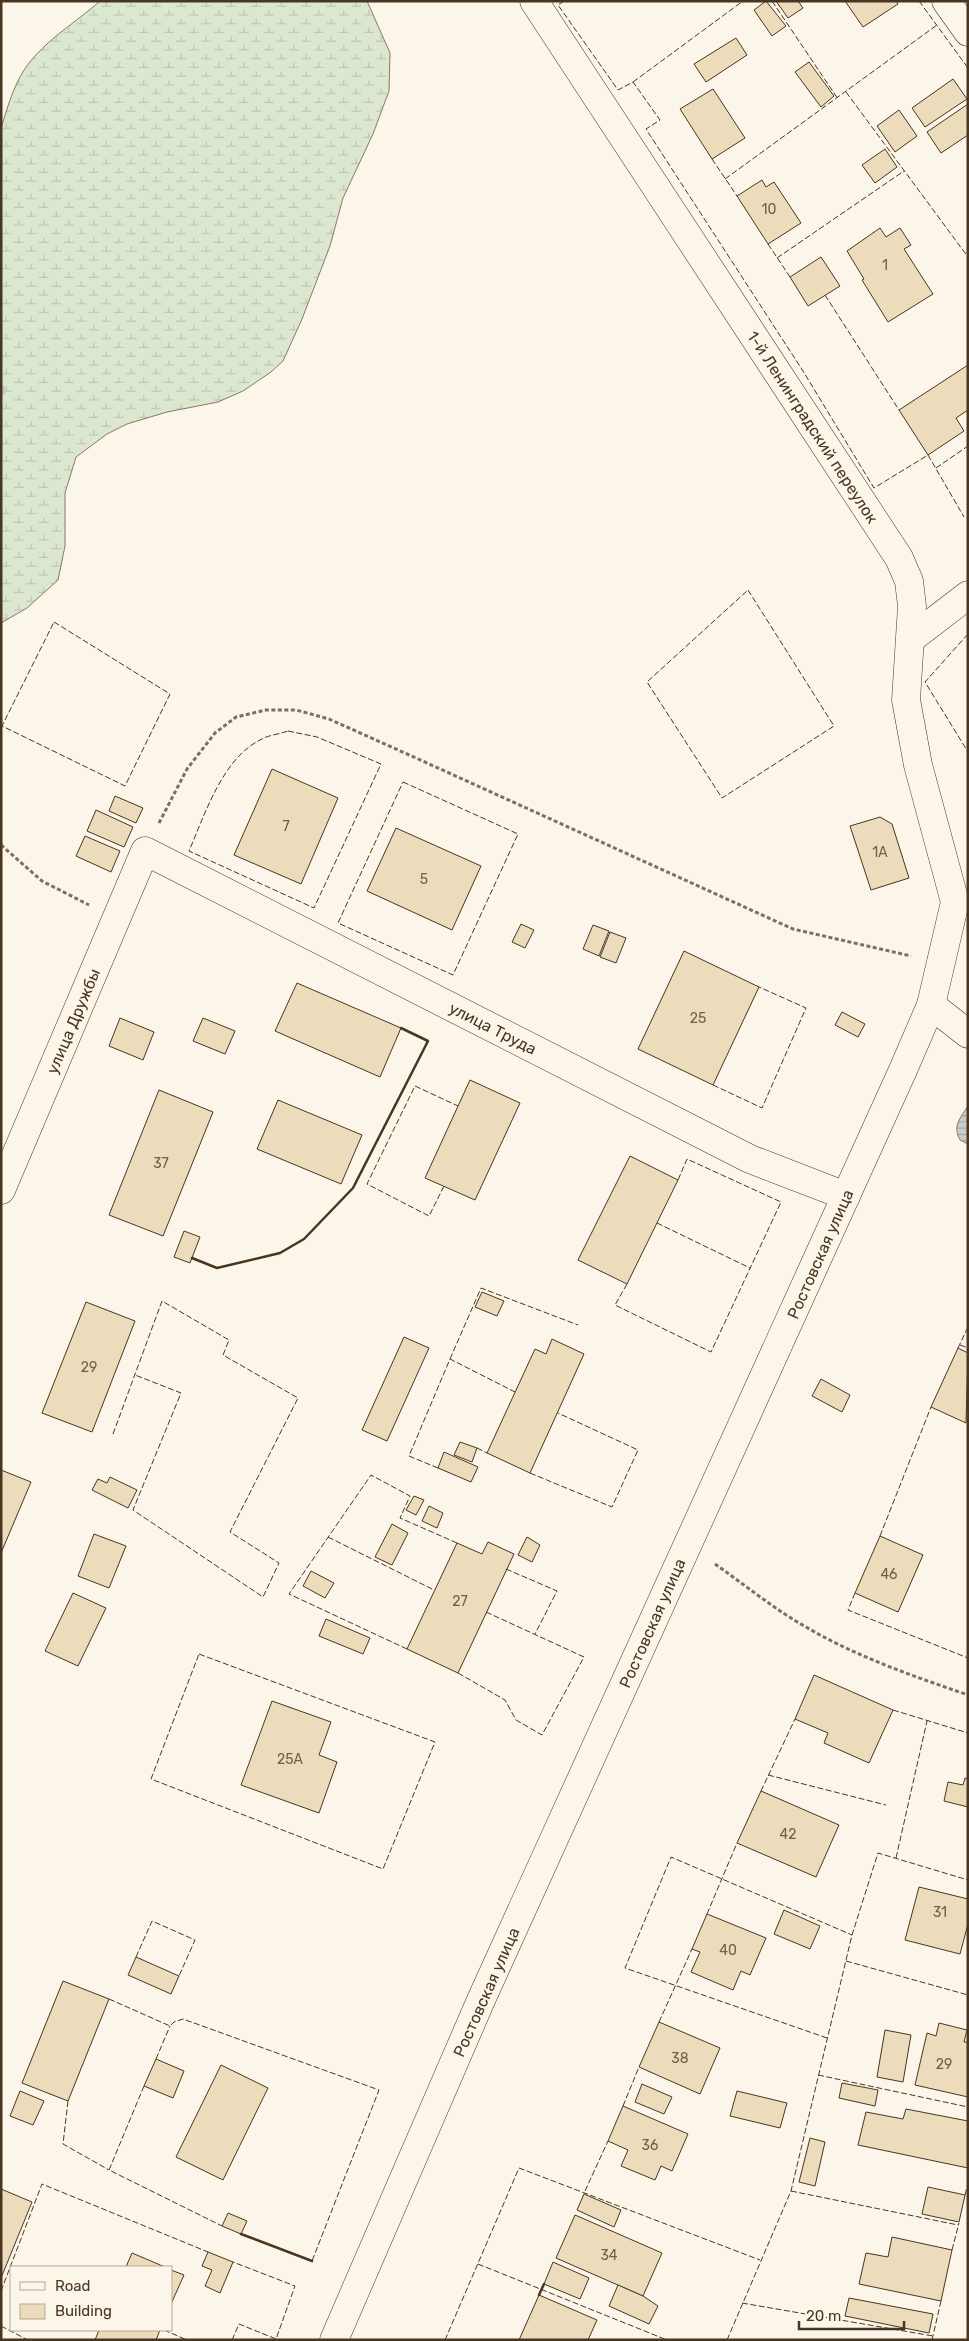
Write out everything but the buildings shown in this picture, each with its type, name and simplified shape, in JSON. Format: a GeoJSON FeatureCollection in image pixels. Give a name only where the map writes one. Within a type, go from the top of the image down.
{"type":"FeatureCollection","features":[{"type":"Feature","properties":{"kind":"street","name":"1-й Ленинградский переулок"},"geometry":{"type":"LineString","coordinates":[[534,1],[899,558],[909,582],[912,606],[912,638],[907,668],[906,700],[918,765],[961,902]]}},
{"type":"Feature","properties":{"kind":"street"},"geometry":{"type":"LineString","coordinates":[[946,1],[968,32]]}},
{"type":"Feature","properties":{"kind":"street"},"geometry":{"type":"LineString","coordinates":[[912,638],[968,595]]}},
{"type":"Feature","properties":{"kind":"street","name":"улица Дружбы"},"geometry":{"type":"LineString","coordinates":[[1,1190],[145,851]]}},
{"type":"Feature","properties":{"kind":"street","name":"улица Труда"},"geometry":{"type":"LineString","coordinates":[[145,851],[750,1159],[846,1196]]}},
{"type":"Feature","properties":{"kind":"street","name":"Ростовская улица"},"geometry":{"type":"LineString","coordinates":[[334,2340],[481,2000],[931,1005],[941,963],[961,902]]}},
{"type":"Feature","properties":{"kind":"street"},"geometry":{"type":"LineString","coordinates":[[931,1005],[968,1034]]}},
{"type":"Feature","properties":{"kind":"path"},"geometry":{"type":"LineString","coordinates":[[145,851],[187,769],[214,733],[236,717],[266,710],[296,710],[329,719],[793,929],[941,963]]}},
{"type":"Feature","properties":{"kind":"path"},"geometry":{"type":"LineString","coordinates":[[1,845],[42,881],[116,919]]}},
{"type":"Feature","properties":{"kind":"path"},"geometry":{"type":"LineString","coordinates":[[688,1545],[805,1627],[854,1652],[910,1675],[968,1695]]}},
{"type":"Feature","properties":{"kind":"green space"},"geometry":{"type":"Polygon","coordinates":[[[100,1],[367,1],[390,53],[389,91],[373,134],[343,198],[330,246],[302,319],[283,361],[271,372],[243,391],[218,402],[167,412],[127,424],[107,434],[76,457],[65,493],[65,546],[58,580],[27,608],[1,623],[1,128],[10,99],[24,70],[54,38],[100,1]]]}},
{"type":"Feature","properties":{"kind":"shaded area"},"geometry":{"type":"Polygon","coordinates":[[[968,1106],[968,1144],[960,1140],[957,1126],[968,1106]]]}},
{"type":"Feature","properties":{"kind":"fence"},"geometry":{"type":"LineString","coordinates":[[564,1],[558,5],[618,90],[633,82],[660,120],[646,129],[803,371],[874,488],[928,455],[964,517]]}},
{"type":"Feature","properties":{"kind":"fence"},"geometry":{"type":"LineString","coordinates":[[633,82],[743,1]]}},
{"type":"Feature","properties":{"kind":"fence"},"geometry":{"type":"LineString","coordinates":[[772,1],[838,99]]}},
{"type":"Feature","properties":{"kind":"fence"},"geometry":{"type":"LineString","coordinates":[[919,1],[968,68]]}},
{"type":"Feature","properties":{"kind":"fence"},"geometry":{"type":"LineString","coordinates":[[725,179],[937,25]]}},
{"type":"Feature","properties":{"kind":"fence"},"geometry":{"type":"LineString","coordinates":[[846,92],[968,257]]}},
{"type":"Feature","properties":{"kind":"fence"},"geometry":{"type":"LineString","coordinates":[[712,159],[737,196]]}},
{"type":"Feature","properties":{"kind":"fence"},"geometry":{"type":"LineString","coordinates":[[777,258],[904,171]]}},
{"type":"Feature","properties":{"kind":"fence"},"geometry":{"type":"LineString","coordinates":[[768,244],[790,277]]}},
{"type":"Feature","properties":{"kind":"fence"},"geometry":{"type":"LineString","coordinates":[[825,295],[899,410]]}},
{"type":"Feature","properties":{"kind":"fence"},"geometry":{"type":"LineString","coordinates":[[936,468],[968,446]]}},
{"type":"Feature","properties":{"kind":"fence"},"geometry":{"type":"LineString","coordinates":[[748,590],[834,726],[722,798],[647,682],[748,590]]}},
{"type":"Feature","properties":{"kind":"fence"},"geometry":{"type":"LineString","coordinates":[[54,622],[170,694],[125,786],[2,726],[54,622]]}},
{"type":"Feature","properties":{"kind":"fence"},"geometry":{"type":"LineString","coordinates":[[968,634],[925,682],[968,752]]}},
{"type":"Feature","properties":{"kind":"fence"},"geometry":{"type":"LineString","coordinates":[[288,731],[317,737],[381,764],[314,908],[189,851],[217,788],[236,759],[248,747],[262,739],[288,731]]}},
{"type":"Feature","properties":{"kind":"fence"},"geometry":{"type":"LineString","coordinates":[[403,782],[518,834],[453,975],[338,923],[403,782]]}},
{"type":"Feature","properties":{"kind":"fence"},"geometry":{"type":"LineString","coordinates":[[713,1085],[762,1108],[806,1008],[759,987]]}},
{"type":"Feature","properties":{"kind":"fence"},"geometry":{"type":"LineString","coordinates":[[444,1186],[429,1216],[367,1184],[415,1086],[458,1106]]}},
{"type":"Feature","properties":{"kind":"fence"},"geometry":{"type":"LineString","coordinates":[[627,1284],[615,1305],[711,1352],[781,1202],[687,1159],[678,1180]]}},
{"type":"Feature","properties":{"kind":"fence"},"geometry":{"type":"LineString","coordinates":[[657,1223],[750,1268]]}},
{"type":"Feature","properties":{"kind":"fence"},"geometry":{"type":"LineString","coordinates":[[450,1359],[481,1288],[578,1325]]}},
{"type":"Feature","properties":{"kind":"fence"},"geometry":{"type":"LineString","coordinates":[[113,1434],[162,1301],[229,1340],[223,1355],[298,1398],[230,1532],[279,1563],[263,1597],[133,1510],[181,1393],[135,1375]]}},
{"type":"Feature","properties":{"kind":"fence"},"geometry":{"type":"LineString","coordinates":[[958,1348],[968,1327]]}},
{"type":"Feature","properties":{"kind":"fence"},"geometry":{"type":"LineString","coordinates":[[960,1345],[968,1348]]}},
{"type":"Feature","properties":{"kind":"fence"},"geometry":{"type":"LineString","coordinates":[[438,1468],[409,1456],[450,1359],[515,1392]]}},
{"type":"Feature","properties":{"kind":"fence"},"geometry":{"type":"LineString","coordinates":[[880,1536],[931,1407]]}},
{"type":"Feature","properties":{"kind":"fence"},"geometry":{"type":"LineString","coordinates":[[530,1473],[612,1507],[638,1450],[558,1413]]}},
{"type":"Feature","properties":{"kind":"fence"},"geometry":{"type":"LineString","coordinates":[[477,1448],[487,1453]]}},
{"type":"Feature","properties":{"kind":"fence"},"geometry":{"type":"LineString","coordinates":[[407,1649],[289,1594],[371,1475],[410,1496],[400,1518],[457,1543]]}},
{"type":"Feature","properties":{"kind":"fence"},"geometry":{"type":"LineString","coordinates":[[328,1537],[434,1590]]}},
{"type":"Feature","properties":{"kind":"fence"},"geometry":{"type":"LineString","coordinates":[[506,1569],[557,1591],[535,1634]]}},
{"type":"Feature","properties":{"kind":"fence"},"geometry":{"type":"LineString","coordinates":[[855,1593],[848,1610],[968,1658]]}},
{"type":"Feature","properties":{"kind":"fence"},"geometry":{"type":"LineString","coordinates":[[458,1673],[505,1700],[516,1720],[542,1735],[584,1657],[486,1612]]}},
{"type":"Feature","properties":{"kind":"fence"},"geometry":{"type":"LineString","coordinates":[[199,1654],[435,1742],[383,1869],[151,1779],[199,1654]]}},
{"type":"Feature","properties":{"kind":"fence"},"geometry":{"type":"LineString","coordinates":[[893,1710],[968,1733]]}},
{"type":"Feature","properties":{"kind":"fence"},"geometry":{"type":"LineString","coordinates":[[761,1791],[795,1719]]}},
{"type":"Feature","properties":{"kind":"fence"},"geometry":{"type":"LineString","coordinates":[[896,1858],[927,1721]]}},
{"type":"Feature","properties":{"kind":"fence"},"geometry":{"type":"LineString","coordinates":[[768,1775],[886,1805]]}},
{"type":"Feature","properties":{"kind":"fence"},"geometry":{"type":"LineString","coordinates":[[707,1914],[737,1843]]}},
{"type":"Feature","properties":{"kind":"fence"},"geometry":{"type":"LineString","coordinates":[[727,2340],[791,2191],[852,1935],[878,1853],[968,1880]]}},
{"type":"Feature","properties":{"kind":"fence"},"geometry":{"type":"LineString","coordinates":[[827,2038],[625,1968],[671,1857],[852,1935]]}},
{"type":"Feature","properties":{"kind":"fence"},"geometry":{"type":"LineString","coordinates":[[136,1957],[152,1921],[195,1940],[179,1976]]}},
{"type":"Feature","properties":{"kind":"fence"},"geometry":{"type":"LineString","coordinates":[[659,2022],[692,1949]]}},
{"type":"Feature","properties":{"kind":"fence"},"geometry":{"type":"LineString","coordinates":[[846,1961],[968,1995]]}},
{"type":"Feature","properties":{"kind":"fence"},"geometry":{"type":"LineString","coordinates":[[109,1999],[170,2026],[174,2022],[183,2019],[379,2090],[312,2261]]}},
{"type":"Feature","properties":{"kind":"fence"},"geometry":{"type":"LineString","coordinates":[[156,2059],[170,2026]]}},
{"type":"Feature","properties":{"kind":"fence"},"geometry":{"type":"LineString","coordinates":[[623,2106],[639,2067]]}},
{"type":"Feature","properties":{"kind":"fence"},"geometry":{"type":"LineString","coordinates":[[818,2075],[968,2107]]}},
{"type":"Feature","properties":{"kind":"fence"},"geometry":{"type":"LineString","coordinates":[[144,2086],[109,2170],[222,2226]]}},
{"type":"Feature","properties":{"kind":"fence"},"geometry":{"type":"LineString","coordinates":[[68,2101],[63,2144],[109,2170]]}},
{"type":"Feature","properties":{"kind":"fence"},"geometry":{"type":"LineString","coordinates":[[585,2191],[608,2141]]}},
{"type":"Feature","properties":{"kind":"fence"},"geometry":{"type":"LineString","coordinates":[[445,2340],[519,2168],[760,2260]]}},
{"type":"Feature","properties":{"kind":"fence"},"geometry":{"type":"LineString","coordinates":[[965,2195],[968,2183]]}},
{"type":"Feature","properties":{"kind":"fence"},"geometry":{"type":"LineString","coordinates":[[11,2266],[42,2184],[208,2252]]}},
{"type":"Feature","properties":{"kind":"fence"},"geometry":{"type":"LineString","coordinates":[[791,2191],[958,2225]]}},
{"type":"Feature","properties":{"kind":"fence"},"geometry":{"type":"LineString","coordinates":[[952,2250],[959,2223]]}},
{"type":"Feature","properties":{"kind":"fence"},"geometry":{"type":"LineString","coordinates":[[232,2340],[239,2324],[276,2339],[295,2286],[233,2262]]}},
{"type":"Feature","properties":{"kind":"fence"},"geometry":{"type":"LineString","coordinates":[[478,2264],[667,2340]]}},
{"type":"Feature","properties":{"kind":"fence"},"geometry":{"type":"LineString","coordinates":[[1,2291],[10,2268]]}},
{"type":"Feature","properties":{"kind":"fence"},"geometry":{"type":"LineString","coordinates":[[932,2340],[941,2301]]}},
{"type":"Feature","properties":{"kind":"fence"},"geometry":{"type":"LineString","coordinates":[[742,2303],[933,2336]]}},
{"type":"Feature","properties":{"kind":"fence"},"geometry":{"type":"LineString","coordinates":[[1,2326],[10,2331]]}},
{"type":"Feature","properties":{"kind":"fence"},"geometry":{"type":"LineString","coordinates":[[11,2331],[28,2340]]}},
{"type":"Feature","properties":{"kind":"fence"},"geometry":{"type":"LineString","coordinates":[[166,2331],[187,2340]]}},
{"type":"Feature","properties":{"kind":"wall"},"geometry":{"type":"LineString","coordinates":[[192,1258],[217,1268],[280,1253],[304,1239],[353,1188],[428,1041],[401,1028]]}},
{"type":"Feature","properties":{"kind":"wall"},"geometry":{"type":"LineString","coordinates":[[241,2234],[312,2261]]}},
{"type":"Feature","properties":{"kind":"wall"},"geometry":{"type":"LineString","coordinates":[[539,2295],[544,2284]]}}]}
